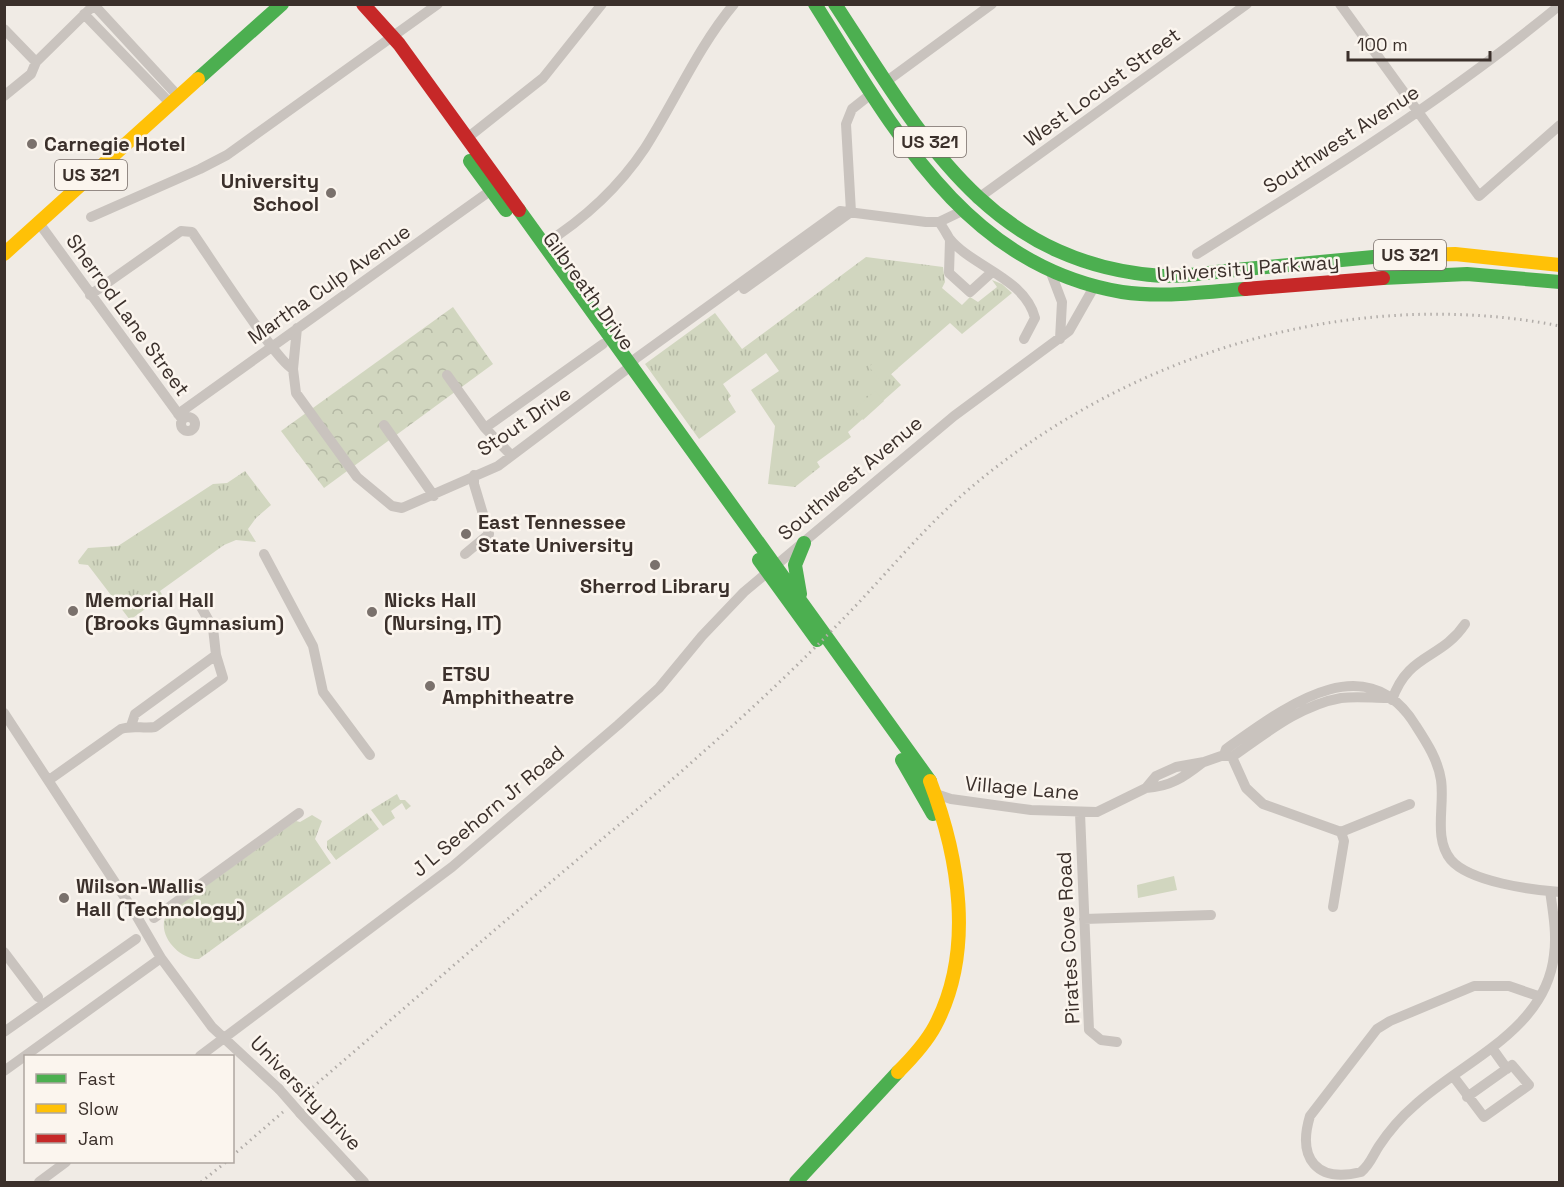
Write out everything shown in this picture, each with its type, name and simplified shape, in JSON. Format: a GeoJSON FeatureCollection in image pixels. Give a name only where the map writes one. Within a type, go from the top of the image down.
{"type":"FeatureCollection","features":[{"type":"Feature","properties":{"kind":"main road","name":"US 321"},"geometry":{"type":"LineString","coordinates":[[4,254],[282,4]]}},
{"type":"Feature","properties":{"kind":"main road","name":"Gilbreath Drive"},"geometry":{"type":"LineString","coordinates":[[363,4],[466,139],[491,190],[543,245],[627,369],[771,570]]}},
{"type":"Feature","properties":{"kind":"main road","name":"University Parkway"},"geometry":{"type":"LineString","coordinates":[[815,4],[898,136],[962,211],[1004,246],[1050,271],[1094,286],[1123,292],[1170,296],[1347,281],[1467,274],[1560,282]]}},
{"type":"Feature","properties":{"kind":"main road","name":"University Parkway"},"geometry":{"type":"LineString","coordinates":[[835,4],[942,159],[977,199],[1017,231],[1099,266],[1139,274],[1165,276],[1344,259],[1455,254],[1560,265]]}},
{"type":"Feature","properties":{"kind":"main road","name":"Gilbreath Drive"},"geometry":{"type":"LineString","coordinates":[[388,35],[491,190],[603,344],[627,369]]}},
{"type":"Feature","properties":{"kind":"main road"},"geometry":{"type":"LineString","coordinates":[[871,94],[887,81]]}},
{"type":"Feature","properties":{"kind":"main road"},"geometry":{"type":"LineString","coordinates":[[962,211],[977,199]]}},
{"type":"Feature","properties":{"kind":"main road"},"geometry":{"type":"LineString","coordinates":[[1344,259],[1347,281]]}},
{"type":"Feature","properties":{"kind":"main road"},"geometry":{"type":"LineString","coordinates":[[1094,286],[1099,266]]}},
{"type":"Feature","properties":{"kind":"main road"},"geometry":{"type":"LineString","coordinates":[[802,602],[796,582],[795,565],[804,543]]}},
{"type":"Feature","properties":{"kind":"main road","name":"Southwest Avenue"},"geometry":{"type":"LineString","coordinates":[[771,570],[802,602],[930,781],[931,796]]}},
{"type":"Feature","properties":{"kind":"main road","name":"Southwest Avenue"},"geometry":{"type":"LineString","coordinates":[[771,570],[894,748],[931,796],[945,831],[958,889],[960,928],[957,957],[944,1007],[937,1023],[917,1051],[809,1165],[796,1182]]}},
{"type":"Feature","properties":{"kind":"street"},"geometry":{"type":"LineString","coordinates":[[91,217],[227,155],[388,35],[438,4]]}},
{"type":"Feature","properties":{"kind":"street"},"geometry":{"type":"LineString","coordinates":[[466,139],[543,78],[602,4]]}},
{"type":"Feature","properties":{"kind":"street"},"geometry":{"type":"LineString","coordinates":[[543,245],[578,221],[623,176],[644,150],[734,4]]}},
{"type":"Feature","properties":{"kind":"street"},"geometry":{"type":"LineString","coordinates":[[887,81],[992,4]]}},
{"type":"Feature","properties":{"kind":"street","name":"West Locust Street"},"geometry":{"type":"LineString","coordinates":[[977,199],[1247,4]]}},
{"type":"Feature","properties":{"kind":"street"},"geometry":{"type":"LineString","coordinates":[[1340,4],[1420,111],[1479,196],[1560,125]]}},
{"type":"Feature","properties":{"kind":"street"},"geometry":{"type":"LineString","coordinates":[[4,96],[31,74],[36,62],[94,5],[174,100]]}},
{"type":"Feature","properties":{"kind":"street","name":"Southwest Avenue"},"geometry":{"type":"LineString","coordinates":[[1197,254],[1420,111],[1504,51],[1560,5]]}},
{"type":"Feature","properties":{"kind":"street"},"geometry":{"type":"LineString","coordinates":[[84,14],[174,100]]}},
{"type":"Feature","properties":{"kind":"street"},"geometry":{"type":"LineString","coordinates":[[4,29],[36,62]]}},
{"type":"Feature","properties":{"kind":"street"},"geometry":{"type":"LineString","coordinates":[[871,94],[852,109],[846,124],[851,212],[939,222],[962,211]]}},
{"type":"Feature","properties":{"kind":"street","name":"Martha Culp Avenue"},"geometry":{"type":"LineString","coordinates":[[181,421],[271,345],[374,276],[491,190]]}},
{"type":"Feature","properties":{"kind":"street","name":"Stout Drive"},"geometry":{"type":"LineString","coordinates":[[297,328],[294,369],[296,393],[364,485],[392,506],[402,508],[498,466],[627,369],[639,365],[851,212]]}},
{"type":"Feature","properties":{"kind":"street"},"geometry":{"type":"LineString","coordinates":[[939,222],[950,240],[1014,288],[1033,312],[1033,325],[1024,339]]}},
{"type":"Feature","properties":{"kind":"street","name":"Sherrod Lane Street"},"geometry":{"type":"LineString","coordinates":[[39,223],[181,421]]}},
{"type":"Feature","properties":{"kind":"street"},"geometry":{"type":"LineString","coordinates":[[90,295],[181,231],[187,230],[198,240],[271,345],[294,369]]}},
{"type":"Feature","properties":{"kind":"street"},"geometry":{"type":"LineString","coordinates":[[950,240],[949,273],[970,292],[992,272]]}},
{"type":"Feature","properties":{"kind":"street"},"geometry":{"type":"LineString","coordinates":[[1050,271],[1062,302],[1060,339]]}},
{"type":"Feature","properties":{"kind":"street","name":"Southwest Avenue"},"geometry":{"type":"LineString","coordinates":[[771,570],[954,416],[1070,331],[1094,286]]}},
{"type":"Feature","properties":{"kind":"street"},"geometry":{"type":"LineString","coordinates":[[490,425],[603,344]]}},
{"type":"Feature","properties":{"kind":"street"},"geometry":{"type":"LineString","coordinates":[[447,375],[490,425],[510,455]]}},
{"type":"Feature","properties":{"kind":"street"},"geometry":{"type":"LineString","coordinates":[[384,425],[434,495]]}},
{"type":"Feature","properties":{"kind":"street"},"geometry":{"type":"LineString","coordinates":[[465,554],[489,534],[474,484],[474,475]]}},
{"type":"Feature","properties":{"kind":"street"},"geometry":{"type":"LineString","coordinates":[[264,554],[313,646],[323,692],[370,755]]}},
{"type":"Feature","properties":{"kind":"street","name":"J L Seehorn Jr Road"},"geometry":{"type":"LineString","coordinates":[[201,1055],[436,879],[610,732],[659,688],[727,608],[771,570]]}},
{"type":"Feature","properties":{"kind":"street"},"geometry":{"type":"LineString","coordinates":[[5,715],[49,780],[121,729],[131,726],[143,729],[155,727],[223,678],[216,655],[213,628],[201,607]]}},
{"type":"Feature","properties":{"kind":"street"},"geometry":{"type":"LineString","coordinates":[[1465,624],[1445,646],[1411,668],[1399,681],[1390,699],[1407,711],[1436,761],[1442,794],[1442,838],[1452,861],[1469,871],[1497,881],[1555,892],[1554,954],[1549,977],[1538,996],[1516,1026],[1492,1048],[1404,1114],[1361,1172],[1331,1176],[1315,1167],[1309,1156],[1305,1133],[1310,1116],[1377,1029],[1390,1021],[1474,986],[1509,986],[1538,996]]}},
{"type":"Feature","properties":{"kind":"street"},"geometry":{"type":"LineString","coordinates":[[131,726],[135,714],[216,655]]}},
{"type":"Feature","properties":{"kind":"street","name":"Village Lane"},"geometry":{"type":"LineString","coordinates":[[931,796],[1031,810],[1080,813],[1108,808],[1146,788],[1163,787],[1180,780],[1204,762],[1227,754],[1288,719],[1323,703],[1351,697],[1390,699]]}},
{"type":"Feature","properties":{"kind":"street"},"geometry":{"type":"LineString","coordinates":[[1227,754],[1246,788],[1263,804],[1341,832],[1410,804]]}},
{"type":"Feature","properties":{"kind":"street","name":"University Drive"},"geometry":{"type":"LineString","coordinates":[[49,780],[161,958],[212,1028],[279,1089],[360,1180]]}},
{"type":"Feature","properties":{"kind":"street"},"geometry":{"type":"LineString","coordinates":[[154,918],[299,813]]}},
{"type":"Feature","properties":{"kind":"street","name":"Pirates Cove Road"},"geometry":{"type":"LineString","coordinates":[[1080,813],[1089,1030],[1101,1040],[1117,1042]]}},
{"type":"Feature","properties":{"kind":"street"},"geometry":{"type":"LineString","coordinates":[[1333,907],[1344,841],[1341,832]]}},
{"type":"Feature","properties":{"kind":"street"},"geometry":{"type":"LineString","coordinates":[[1084,919],[1211,915]]}},
{"type":"Feature","properties":{"kind":"street"},"geometry":{"type":"LineString","coordinates":[[4,1032],[136,939]]}},
{"type":"Feature","properties":{"kind":"street"},"geometry":{"type":"LineString","coordinates":[[4,952],[38,997]]}},
{"type":"Feature","properties":{"kind":"street"},"geometry":{"type":"LineString","coordinates":[[26,1055],[161,958]]}},
{"type":"Feature","properties":{"kind":"street"},"geometry":{"type":"LineString","coordinates":[[1492,1048],[1506,1069]]}},
{"type":"Feature","properties":{"kind":"street"},"geometry":{"type":"LineString","coordinates":[[4,1071],[24,1057]]}},
{"type":"Feature","properties":{"kind":"street"},"geometry":{"type":"LineString","coordinates":[[1453,1076],[1481,1120],[1529,1085],[1512,1065],[1467,1096]]}},
{"type":"Feature","properties":{"kind":"street"},"geometry":{"type":"LineString","coordinates":[[39,1182],[63,1163]]}},
{"type":"Feature","properties":{"kind":"green space"},"geometry":{"type":"Polygon","coordinates":[[[866,257],[943,267],[945,282],[942,288],[962,305],[970,297],[978,302],[997,287],[992,280],[1002,284],[1012,293],[962,334],[950,323],[891,374],[901,385],[848,432],[851,437],[817,462],[820,467],[795,487],[768,484],[775,426],[751,390],[779,371],[766,353],[723,384],[731,396],[728,399],[736,412],[699,439],[645,364],[715,313],[742,349],[866,257]]]}},
{"type":"Feature","properties":{"kind":"green space"},"geometry":{"type":"Polygon","coordinates":[[[453,307],[493,364],[324,488],[281,431],[453,307]]]}},
{"type":"Feature","properties":{"kind":"green space"},"geometry":{"type":"Polygon","coordinates":[[[883,353],[898,368],[882,382],[869,367],[883,353]]]}},
{"type":"Feature","properties":{"kind":"green space"},"geometry":{"type":"Polygon","coordinates":[[[875,391],[884,401],[863,420],[854,409],[875,391]]]}},
{"type":"Feature","properties":{"kind":"green space"},"geometry":{"type":"Polygon","coordinates":[[[245,471],[271,505],[256,518],[248,529],[256,542],[236,540],[224,545],[160,591],[163,596],[130,620],[88,565],[79,564],[78,561],[88,548],[118,546],[213,484],[227,483],[245,471]]]}},
{"type":"Feature","properties":{"kind":"green space"},"geometry":{"type":"Polygon","coordinates":[[[397,794],[400,800],[405,800],[411,806],[406,810],[402,803],[391,811],[395,818],[383,826],[371,810],[397,794]]]}},
{"type":"Feature","properties":{"kind":"green space"},"geometry":{"type":"Polygon","coordinates":[[[367,813],[379,829],[336,860],[327,848],[327,841],[367,813]]]}},
{"type":"Feature","properties":{"kind":"green space"},"geometry":{"type":"Polygon","coordinates":[[[312,815],[322,821],[315,839],[331,863],[199,959],[184,955],[171,944],[164,929],[167,914],[296,821],[300,822],[312,815]]]}},
{"type":"Feature","properties":{"kind":"green space"},"geometry":{"type":"Polygon","coordinates":[[[1174,876],[1177,890],[1138,898],[1137,885],[1174,876]]]}},
{"type":"Feature","properties":{"kind":"railway"},"geometry":{"type":"LineString","coordinates":[[299,1099],[711,745],[826,637],[951,505],[1031,442],[1099,401],[1171,367],[1246,341],[1323,324],[1402,315],[1481,316],[1560,326]]}},
{"type":"Feature","properties":{"kind":"railway"},"geometry":{"type":"LineString","coordinates":[[234,1154],[283,1112]]}},
{"type":"Feature","properties":{"kind":"railway"},"geometry":{"type":"LineString","coordinates":[[201,1182],[225,1163]]}},
{"type":"Feature","properties":{"kind":"traffic: fast"},"geometry":{"type":"LineString","coordinates":[[198,79],[282,4]]}},
{"type":"Feature","properties":{"kind":"traffic: fast"},"geometry":{"type":"LineString","coordinates":[[815,4],[873,97],[939,184],[976,222],[1019,253],[1067,277],[1122,292],[1168,294],[1245,289]]}},
{"type":"Feature","properties":{"kind":"traffic: fast"},"geometry":{"type":"LineString","coordinates":[[835,4],[898,100],[930,144],[966,185],[1005,219],[1050,247],[1102,266],[1162,276],[1384,256]]}},
{"type":"Feature","properties":{"kind":"traffic: fast"},"geometry":{"type":"LineString","coordinates":[[470,161],[506,210]]}},
{"type":"Feature","properties":{"kind":"traffic: fast"},"geometry":{"type":"LineString","coordinates":[[519,210],[930,781]]}},
{"type":"Feature","properties":{"kind":"traffic: fast"},"geometry":{"type":"LineString","coordinates":[[1383,278],[1467,274],[1560,282]]}},
{"type":"Feature","properties":{"kind":"traffic: fast"},"geometry":{"type":"LineString","coordinates":[[800,594],[795,565],[804,543]]}},
{"type":"Feature","properties":{"kind":"traffic: fast"},"geometry":{"type":"LineString","coordinates":[[759,560],[817,640]]}},
{"type":"Feature","properties":{"kind":"traffic: fast"},"geometry":{"type":"LineString","coordinates":[[902,760],[933,814]]}},
{"type":"Feature","properties":{"kind":"traffic: fast"},"geometry":{"type":"LineString","coordinates":[[796,1182],[898,1072]]}},
{"type":"Feature","properties":{"kind":"traffic: slow"},"geometry":{"type":"LineString","coordinates":[[4,254],[198,79]]}},
{"type":"Feature","properties":{"kind":"traffic: slow"},"geometry":{"type":"LineString","coordinates":[[1384,256],[1455,254],[1560,265]]}},
{"type":"Feature","properties":{"kind":"traffic: slow"},"geometry":{"type":"LineString","coordinates":[[898,1072],[935,1026],[947,997],[955,967],[959,936],[955,872],[949,841],[930,781]]}},
{"type":"Feature","properties":{"kind":"traffic: jam"},"geometry":{"type":"LineString","coordinates":[[363,4],[399,44],[519,210]]}},
{"type":"Feature","properties":{"kind":"traffic: jam"},"geometry":{"type":"LineString","coordinates":[[1245,289],[1383,278]]}},
{"type":"Feature","properties":{"kind":"place","name":"Carnegie Hotel"},"geometry":{"type":"Point","coordinates":[32,144]}},
{"type":"Feature","properties":{"kind":"place","name":"University School"},"geometry":{"type":"Point","coordinates":[331,193]}},
{"type":"Feature","properties":{"kind":"place","name":"East Tennessee State University"},"geometry":{"type":"Point","coordinates":[466,534]}},
{"type":"Feature","properties":{"kind":"place","name":"Sherrod Library"},"geometry":{"type":"Point","coordinates":[655,565]}},
{"type":"Feature","properties":{"kind":"place","name":"Memorial Hall (Brooks Gymnasium)"},"geometry":{"type":"Point","coordinates":[73,611]}},
{"type":"Feature","properties":{"kind":"place","name":"Nicks Hall (Nursing, IT)"},"geometry":{"type":"Point","coordinates":[372,612]}},
{"type":"Feature","properties":{"kind":"place","name":"ETSU Amphitheatre"},"geometry":{"type":"Point","coordinates":[430,686]}},
{"type":"Feature","properties":{"kind":"place","name":"Wilson-Wallis Hall (Technology)"},"geometry":{"type":"Point","coordinates":[64,898]}}]}
